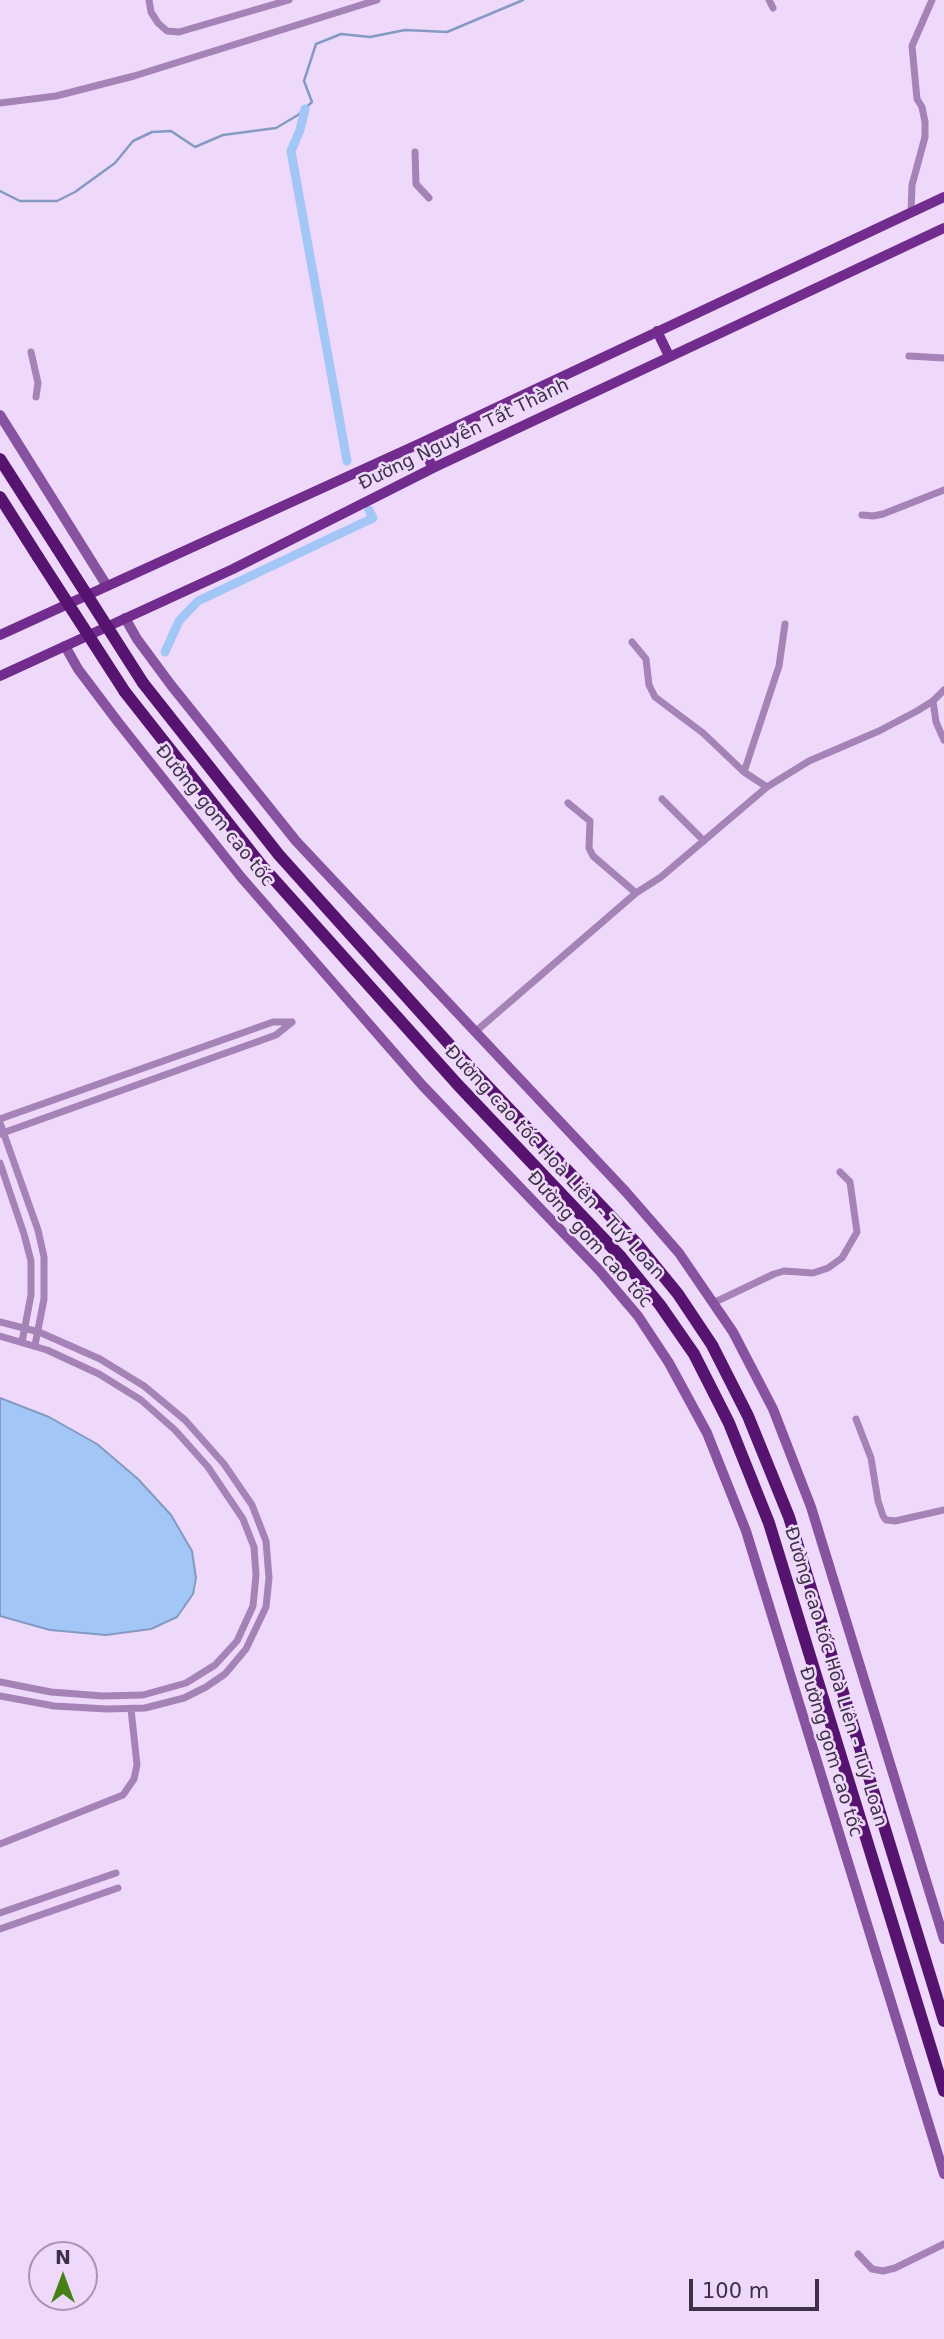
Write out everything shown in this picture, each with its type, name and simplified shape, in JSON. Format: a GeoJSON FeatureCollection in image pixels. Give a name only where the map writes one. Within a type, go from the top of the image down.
{"type":"FeatureCollection","features":[{"type":"Feature","properties":{"kind":"highway","name":"Đường cao tốc Hoà Liên - Tuý Loan"},"geometry":{"type":"LineString","coordinates":[[0,458],[143,683],[279,855],[475,1073],[638,1245],[678,1294],[712,1345],[748,1416],[789,1517],[944,2021]]}},
{"type":"Feature","properties":{"kind":"highway","name":"Đường cao tốc Hoà Liên - Tuý Loan"},"geometry":{"type":"LineString","coordinates":[[0,497],[125,692],[262,866],[458,1085],[621,1257],[660,1305],[694,1354],[729,1423],[769,1523],[944,2091]]}},
{"type":"Feature","properties":{"kind":"main road","name":"Đường Nguyễn Tất Thành"},"geometry":{"type":"LineString","coordinates":[[0,635],[421,443],[944,197]]}},
{"type":"Feature","properties":{"kind":"main road","name":"Đường Nguyễn Tất Thành"},"geometry":{"type":"LineString","coordinates":[[0,676],[233,569],[433,468],[944,228]]}},
{"type":"Feature","properties":{"kind":"main road"},"geometry":{"type":"LineString","coordinates":[[657,331],[669,356]]}},
{"type":"Feature","properties":{"kind":"main road"},"geometry":{"type":"LineString","coordinates":[[0,415],[107,586]]}},
{"type":"Feature","properties":{"kind":"main road"},"geometry":{"type":"LineString","coordinates":[[421,443],[433,468]]}},
{"type":"Feature","properties":{"kind":"main road"},"geometry":{"type":"LineString","coordinates":[[125,618],[171,685],[296,841],[635,1202],[679,1253],[733,1332],[773,1409],[811,1507],[944,1939]]}},
{"type":"Feature","properties":{"kind":"main road","name":"Đường gom cao tốc"},"geometry":{"type":"LineString","coordinates":[[65,646],[78,669],[110,711],[241,877],[422,1085],[607,1279],[638,1316],[669,1363],[706,1433],[746,1531],[944,2174]]}},
{"type":"Feature","properties":{"kind":"street"},"geometry":{"type":"LineString","coordinates":[[149,0],[151,12],[158,23],[167,30],[179,32],[289,0]]}},
{"type":"Feature","properties":{"kind":"street"},"geometry":{"type":"LineString","coordinates":[[0,103],[56,96],[134,76],[377,0]]}},
{"type":"Feature","properties":{"kind":"street"},"geometry":{"type":"LineString","coordinates":[[911,213],[912,185],[925,137],[922,107],[917,99],[912,46],[932,0]]}},
{"type":"Feature","properties":{"kind":"street"},"geometry":{"type":"LineString","coordinates":[[415,152],[416,184],[429,198]]}},
{"type":"Feature","properties":{"kind":"street"},"geometry":{"type":"LineString","coordinates":[[31,352],[38,383],[36,397]]}},
{"type":"Feature","properties":{"kind":"street"},"geometry":{"type":"LineString","coordinates":[[909,356],[944,358]]}},
{"type":"Feature","properties":{"kind":"street"},"geometry":{"type":"LineString","coordinates":[[862,514],[883,514],[944,490]]}},
{"type":"Feature","properties":{"kind":"street"},"geometry":{"type":"LineString","coordinates":[[744,772],[779,666],[785,624]]}},
{"type":"Feature","properties":{"kind":"street"},"geometry":{"type":"LineString","coordinates":[[632,642],[646,659],[649,685],[655,697],[703,733],[744,772],[767,787]]}},
{"type":"Feature","properties":{"kind":"street"},"geometry":{"type":"LineString","coordinates":[[475,1032],[636,893],[661,877],[767,787],[797,767],[879,731],[933,701],[943,692]]}},
{"type":"Feature","properties":{"kind":"street"},"geometry":{"type":"LineString","coordinates":[[933,701],[936,722],[944,740]]}},
{"type":"Feature","properties":{"kind":"street"},"geometry":{"type":"LineString","coordinates":[[662,799],[704,841]]}},
{"type":"Feature","properties":{"kind":"street"},"geometry":{"type":"LineString","coordinates":[[568,803],[590,821],[589,848],[593,856],[636,893]]}},
{"type":"Feature","properties":{"kind":"street"},"geometry":{"type":"LineString","coordinates":[[2,1133],[276,1035],[292,1022],[272,1022],[0,1121],[2,1133],[38,1230],[44,1257],[45,1288],[35,1345]]}},
{"type":"Feature","properties":{"kind":"street"},"geometry":{"type":"LineString","coordinates":[[0,1163],[31,1261],[31,1295],[22,1342]]}},
{"type":"Feature","properties":{"kind":"street"},"geometry":{"type":"LineString","coordinates":[[713,1303],[774,1274],[784,1271],[813,1273],[828,1268],[842,1258],[857,1231],[850,1182],[840,1172]]}},
{"type":"Feature","properties":{"kind":"street"},"geometry":{"type":"LineString","coordinates":[[0,1322],[39,1332],[88,1353],[158,1396],[195,1430],[232,1476],[251,1505],[263,1531],[268,1552],[268,1597],[263,1616],[251,1642],[232,1666],[206,1688],[173,1702],[131,1709],[54,1706],[0,1696]]}},
{"type":"Feature","properties":{"kind":"street"},"geometry":{"type":"LineString","coordinates":[[0,1336],[35,1345],[71,1360],[114,1383],[155,1412],[185,1440],[208,1467],[238,1509],[254,1547],[254,1597],[240,1636],[207,1672],[186,1683],[154,1693],[129,1696],[77,1695],[0,1682]]}},
{"type":"Feature","properties":{"kind":"street"},"geometry":{"type":"LineString","coordinates":[[856,1419],[871,1458],[878,1501],[886,1520],[895,1521],[944,1510]]}},
{"type":"Feature","properties":{"kind":"street"},"geometry":{"type":"LineString","coordinates":[[185,1440],[195,1430]]}},
{"type":"Feature","properties":{"kind":"street"},"geometry":{"type":"LineString","coordinates":[[240,1636],[251,1642]]}},
{"type":"Feature","properties":{"kind":"street"},"geometry":{"type":"LineString","coordinates":[[0,1844],[123,1795],[134,1779],[137,1765],[131,1709]]}},
{"type":"Feature","properties":{"kind":"street"},"geometry":{"type":"LineString","coordinates":[[0,1913],[116,1873]]}},
{"type":"Feature","properties":{"kind":"street"},"geometry":{"type":"LineString","coordinates":[[0,1929],[118,1888]]}},
{"type":"Feature","properties":{"kind":"street"},"geometry":{"type":"LineString","coordinates":[[858,2254],[872,2269],[883,2271],[895,2268],[944,2244]]}},
{"type":"Feature","properties":{"kind":"water"},"geometry":{"type":"Polygon","coordinates":[[[0,1398],[49,1417],[97,1444],[138,1479],[171,1515],[192,1551],[196,1578],[193,1594],[177,1617],[151,1629],[106,1635],[50,1630],[0,1616],[0,1398]]]}},
{"type":"Feature","properties":{"kind":"waterway"},"geometry":{"type":"LineString","coordinates":[[0,191],[20,201],[57,201],[75,192],[115,163],[133,141],[152,132],[171,131],[195,147],[223,135],[276,128],[298,115],[312,102],[304,81],[316,44],[341,34],[370,37],[405,30],[447,32],[523,0]]}},
{"type":"Feature","properties":{"kind":"waterway"},"geometry":{"type":"LineString","coordinates":[[305,109],[291,151],[347,461]]}},
{"type":"Feature","properties":{"kind":"waterway"},"geometry":{"type":"LineString","coordinates":[[165,652],[179,621],[198,601],[373,518],[369,510]]}}]}
